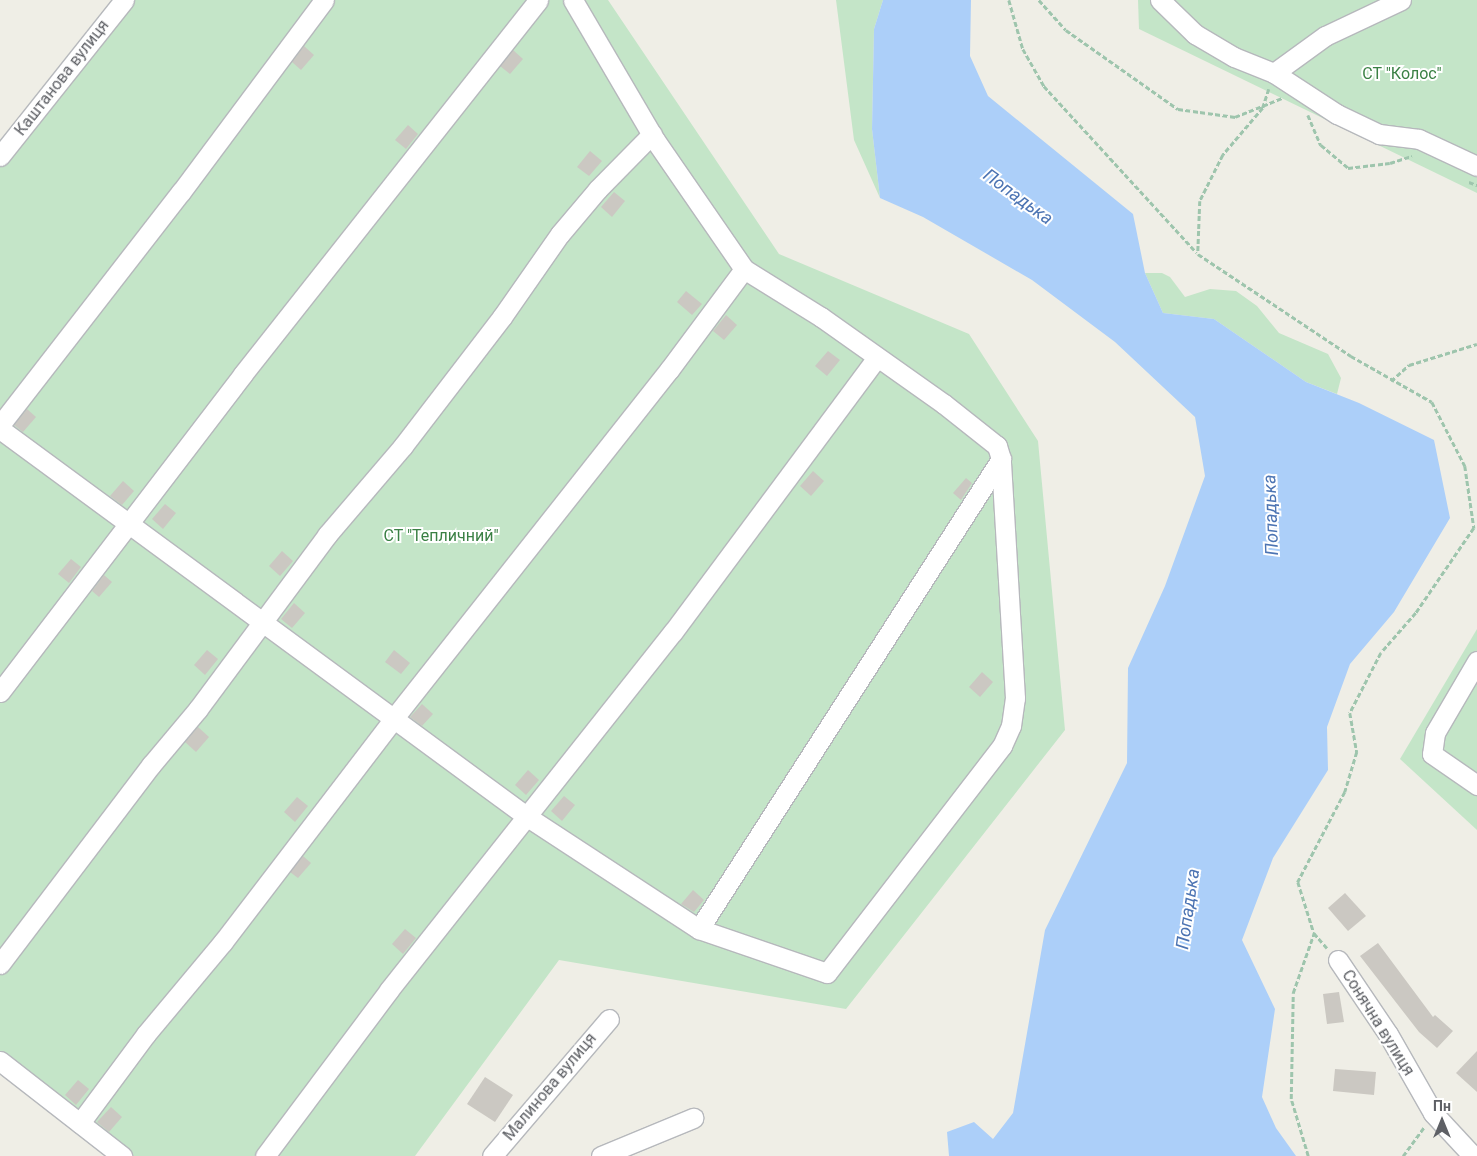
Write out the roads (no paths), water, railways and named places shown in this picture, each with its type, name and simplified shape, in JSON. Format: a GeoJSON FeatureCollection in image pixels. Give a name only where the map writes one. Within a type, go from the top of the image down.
{"type":"FeatureCollection","features":[{"type":"Feature","properties":{"kind":"street","name":"Каштанова вулиця"},"geometry":{"type":"LineString","coordinates":[[0,156],[124,0]]}},
{"type":"Feature","properties":{"kind":"street"},"geometry":{"type":"LineString","coordinates":[[0,425],[182,192],[324,0]]}},
{"type":"Feature","properties":{"kind":"street"},"geometry":{"type":"LineString","coordinates":[[0,692],[244,374],[538,0]]}},
{"type":"Feature","properties":{"kind":"street"},"geometry":{"type":"LineString","coordinates":[[0,429],[526,816],[699,929],[827,973],[1002,746],[1011,726],[1015,698],[1001,459],[997,446],[986,435],[877,357],[744,269],[652,134],[573,0]]}},
{"type":"Feature","properties":{"kind":"street"},"geometry":{"type":"LineString","coordinates":[[1160,0],[1195,34],[1234,56],[1274,73],[1338,114],[1379,134],[1419,139],[1477,166]]}},
{"type":"Feature","properties":{"kind":"street"},"geometry":{"type":"LineString","coordinates":[[1274,73],[1325,36],[1401,0]]}},
{"type":"Feature","properties":{"kind":"street"},"geometry":{"type":"LineString","coordinates":[[0,964],[262,622],[502,317],[560,234],[598,189],[652,134]]}},
{"type":"Feature","properties":{"kind":"street"},"geometry":{"type":"LineString","coordinates":[[80,1123],[394,718],[669,370],[744,269]]}},
{"type":"Feature","properties":{"kind":"street"},"geometry":{"type":"LineString","coordinates":[[265,1156],[389,990],[673,632],[877,357]]}},
{"type":"Feature","properties":{"kind":"street"},"geometry":{"type":"LineString","coordinates":[[699,929],[1001,459]]}},
{"type":"Feature","properties":{"kind":"street"},"geometry":{"type":"LineString","coordinates":[[1477,661],[1435,733],[1432,754],[1477,785]]}},
{"type":"Feature","properties":{"kind":"street","name":"Сонячна вулиця"},"geometry":{"type":"LineString","coordinates":[[1338,960],[1388,1034],[1433,1113],[1473,1156]]}},
{"type":"Feature","properties":{"kind":"street","name":"Малинова вулиця"},"geometry":{"type":"LineString","coordinates":[[492,1156],[609,1019]]}},
{"type":"Feature","properties":{"kind":"street"},"geometry":{"type":"LineString","coordinates":[[0,1060],[122,1156]]}},
{"type":"Feature","properties":{"kind":"street"},"geometry":{"type":"LineString","coordinates":[[600,1156],[693,1118]]}},
{"type":"Feature","properties":{"kind":"water","name":"Попадька"},"geometry":{"type":"Polygon","coordinates":[[[883,0],[971,0],[970,56],[988,96],[1133,214],[1145,273],[1163,313],[1214,319],[1306,382],[1359,403],[1434,440],[1450,518],[1394,612],[1350,664],[1327,727],[1328,770],[1273,858],[1242,940],[1275,1009],[1262,1097],[1276,1128],[1296,1156],[949,1156],[947,1132],[974,1122],[993,1139],[1013,1113],[1045,930],[1127,763],[1128,668],[1165,586],[1205,476],[1195,417],[1115,342],[1032,280],[923,217],[880,198],[872,129],[874,29],[883,0]]]}},
{"type":"Feature","properties":{"kind":"park label","name":"СТ \"Колос\""},"geometry":{"type":"Point","coordinates":[1402,74]}},
{"type":"Feature","properties":{"kind":"park label","name":"СТ \"Тепличний\""},"geometry":{"type":"Point","coordinates":[441,536]}}]}
